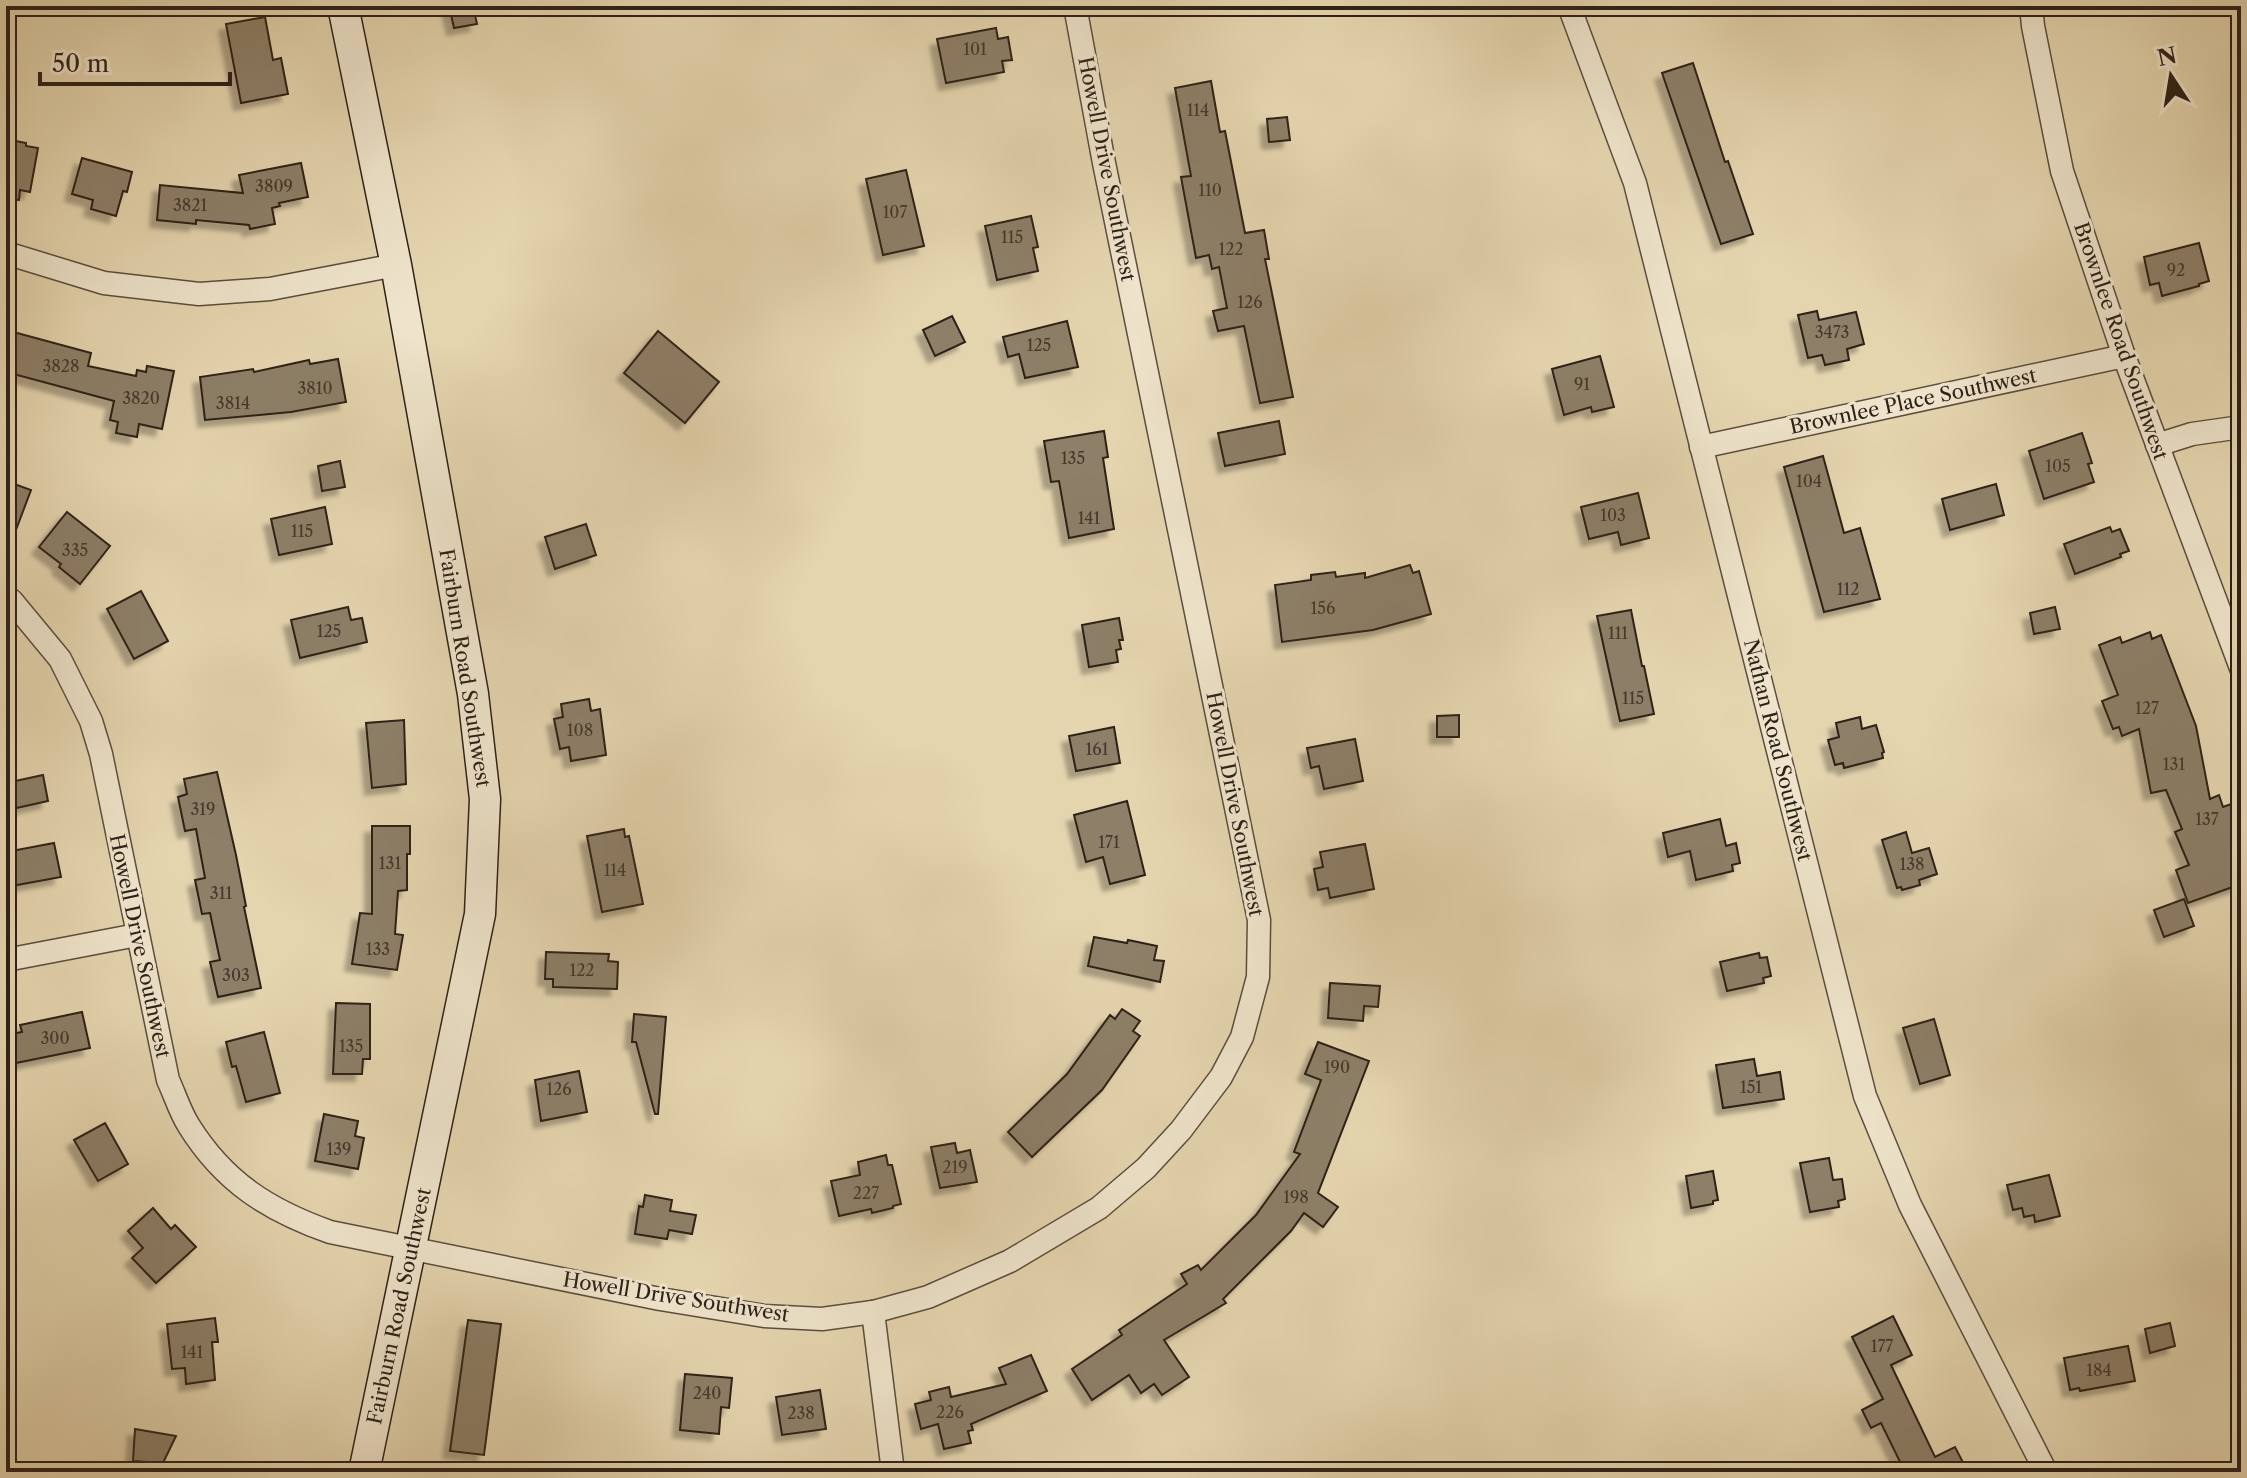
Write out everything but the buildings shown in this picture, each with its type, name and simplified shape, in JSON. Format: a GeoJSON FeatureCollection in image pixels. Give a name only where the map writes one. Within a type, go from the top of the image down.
{"type":"FeatureCollection","features":[{"type":"Feature","properties":{"kind":"street","name":"Fairburn Road Southwest"},"geometry":{"type":"LineString","coordinates":[[343,6],[396,265],[473,694],[485,799],[480,914],[364,1472]]}},
{"type":"Feature","properties":{"kind":"street","name":"Howell Drive Southwest"},"geometry":{"type":"LineString","coordinates":[[6,596],[60,659],[91,721],[101,754],[168,1080],[187,1124],[213,1159],[251,1194],[292,1218],[330,1232],[660,1299],[764,1316],[822,1319],[873,1312],[928,1297],[1010,1261],[1099,1208],[1146,1168],[1181,1130],[1221,1077],[1242,1037],[1258,977],[1259,920],[1104,163],[1075,6]]}},
{"type":"Feature","properties":{"kind":"street","name":"Nathan Road Southwest"},"geometry":{"type":"LineString","coordinates":[[1569,6],[1635,183],[1865,1096],[1910,1205],[2046,1472]]}},
{"type":"Feature","properties":{"kind":"street","name":"Brownlee Road Southwest"},"geometry":{"type":"LineString","coordinates":[[2031,6],[2062,171],[2124,356],[2241,668]]}},
{"type":"Feature","properties":{"kind":"street"},"geometry":{"type":"LineString","coordinates":[[6,253],[104,283],[199,294],[270,289],[396,265]]}},
{"type":"Feature","properties":{"kind":"street","name":"Brownlee Place Southwest"},"geometry":{"type":"LineString","coordinates":[[1701,447],[2124,356]]}},
{"type":"Feature","properties":{"kind":"street"},"geometry":{"type":"LineString","coordinates":[[2157,445],[2192,434],[2241,427]]}},
{"type":"Feature","properties":{"kind":"street"},"geometry":{"type":"LineString","coordinates":[[6,960],[137,935]]}},
{"type":"Feature","properties":{"kind":"street"},"geometry":{"type":"LineString","coordinates":[[873,1312],[893,1472]]}}]}
